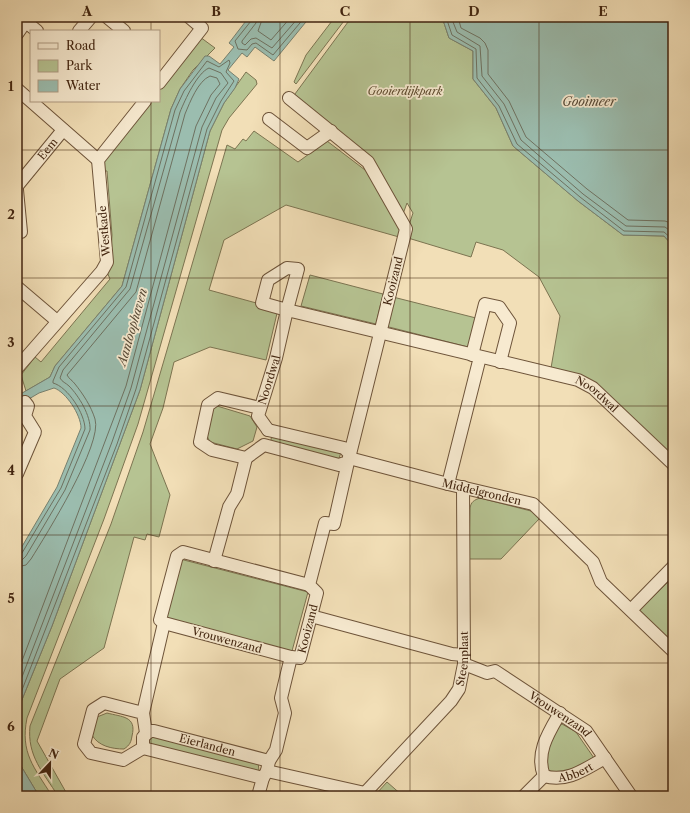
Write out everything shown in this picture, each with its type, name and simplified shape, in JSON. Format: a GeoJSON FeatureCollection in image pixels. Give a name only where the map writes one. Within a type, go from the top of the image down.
{"type":"FeatureCollection","features":[{"type":"Feature","properties":{"kind":"street"},"geometry":{"type":"LineString","coordinates":[[81,30],[90,17]]}},
{"type":"Feature","properties":{"kind":"street"},"geometry":{"type":"LineString","coordinates":[[107,17],[123,30]]}},
{"type":"Feature","properties":{"kind":"street"},"geometry":{"type":"LineString","coordinates":[[17,34],[27,20],[36,30]]}},
{"type":"Feature","properties":{"kind":"street"},"geometry":{"type":"LineString","coordinates":[[160,81],[197,21]]}},
{"type":"Feature","properties":{"kind":"street","name":"Eem"},"geometry":{"type":"LineString","coordinates":[[17,90],[30,101]]}},
{"type":"Feature","properties":{"kind":"street","name":"Kooizand"},"geometry":{"type":"LineString","coordinates":[[258,796],[266,770],[276,750],[285,713],[281,698],[291,657],[300,658],[311,616],[317,593],[309,585],[325,523],[334,524],[406,229],[368,162],[289,98]]}},
{"type":"Feature","properties":{"kind":"street","name":"Eem"},"geometry":{"type":"LineString","coordinates":[[31,102],[98,160]]}},
{"type":"Feature","properties":{"kind":"street"},"geometry":{"type":"LineString","coordinates":[[98,160],[144,102]]}},
{"type":"Feature","properties":{"kind":"street"},"geometry":{"type":"LineString","coordinates":[[269,119],[306,148],[331,131]]}},
{"type":"Feature","properties":{"kind":"street","name":"Eem"},"geometry":{"type":"LineString","coordinates":[[17,186],[63,130]]}},
{"type":"Feature","properties":{"kind":"street","name":"Westkade"},"geometry":{"type":"LineString","coordinates":[[17,368],[102,271],[107,262],[98,160]]}},
{"type":"Feature","properties":{"kind":"street"},"geometry":{"type":"LineString","coordinates":[[17,190],[20,232]]}},
{"type":"Feature","properties":{"kind":"street"},"geometry":{"type":"LineString","coordinates":[[17,287],[57,322]]}},
{"type":"Feature","properties":{"kind":"street"},"geometry":{"type":"LineString","coordinates":[[448,484],[476,356],[485,304],[499,307],[510,323],[500,362]]}},
{"type":"Feature","properties":{"kind":"street","name":"Noordwal"},"geometry":{"type":"LineString","coordinates":[[268,430],[258,416],[276,358],[287,310],[578,380],[593,388],[673,464]]}},
{"type":"Feature","properties":{"kind":"street"},"geometry":{"type":"LineString","coordinates":[[246,458],[206,447],[200,442],[208,405],[218,398],[260,408]]}},
{"type":"Feature","properties":{"kind":"street"},"geometry":{"type":"LineString","coordinates":[[17,474],[35,432],[26,416],[28,406],[25,402]]}},
{"type":"Feature","properties":{"kind":"street"},"geometry":{"type":"LineString","coordinates":[[214,561],[229,507],[238,494],[246,458],[264,445],[268,430]]}},
{"type":"Feature","properties":{"kind":"street","name":"Middelgronden"},"geometry":{"type":"LineString","coordinates":[[268,430],[344,448],[349,458],[448,484],[534,504],[593,562],[601,582],[673,651]]}},
{"type":"Feature","properties":{"kind":"street","name":"Middelgronden"},"geometry":{"type":"LineString","coordinates":[[264,445],[339,465],[349,458]]}},
{"type":"Feature","properties":{"kind":"street","name":"Steenplaat"},"geometry":{"type":"LineString","coordinates":[[367,795],[451,701],[459,689],[464,660],[463,487]]}},
{"type":"Feature","properties":{"kind":"street"},"geometry":{"type":"LineString","coordinates":[[143,713],[104,703],[93,710],[84,744],[91,753],[123,760],[143,748],[142,742],[146,733],[143,713],[164,624],[160,620],[177,556],[182,552],[309,585]]}},
{"type":"Feature","properties":{"kind":"street"},"geometry":{"type":"LineString","coordinates":[[631,610],[673,567]]}},
{"type":"Feature","properties":{"kind":"street","name":"Vrouwenzand"},"geometry":{"type":"LineString","coordinates":[[311,616],[452,654],[487,673],[495,671],[586,731],[631,796]]}},
{"type":"Feature","properties":{"kind":"street","name":"Vrouwenzand"},"geometry":{"type":"LineString","coordinates":[[164,624],[291,657]]}},
{"type":"Feature","properties":{"kind":"street","name":"Abbert"},"geometry":{"type":"LineString","coordinates":[[544,776],[541,769],[545,740],[560,713]]}},
{"type":"Feature","properties":{"kind":"street","name":"Eierlanden"},"geometry":{"type":"LineString","coordinates":[[146,733],[150,731],[154,732],[266,770]]}},
{"type":"Feature","properties":{"kind":"street","name":"Eierlanden"},"geometry":{"type":"LineString","coordinates":[[143,748],[266,770],[367,795]]}},
{"type":"Feature","properties":{"kind":"street","name":"Abbert"},"geometry":{"type":"LineString","coordinates":[[544,776],[552,778],[572,777],[604,758]]}},
{"type":"Feature","properties":{"kind":"street","name":"Abbert"},"geometry":{"type":"LineString","coordinates":[[524,796],[544,776]]}},
{"type":"Feature","properties":{"kind":"green space"},"geometry":{"type":"Polygon","coordinates":[[[335,17],[347,17],[296,84],[294,82],[306,55],[335,17]]]}},
{"type":"Feature","properties":{"kind":"green space","name":"Gooierdijkpark"},"geometry":{"type":"Polygon","coordinates":[[[365,17],[442,17],[449,38],[473,51],[473,79],[496,108],[513,146],[578,201],[623,235],[664,236],[673,246],[673,459],[604,394],[551,368],[560,316],[539,277],[503,250],[476,242],[471,257],[408,238],[409,225],[413,213],[407,203],[403,214],[375,163],[292,98],[348,22],[365,17]]]}},
{"type":"Feature","properties":{"kind":"green space"},"geometry":{"type":"Polygon","coordinates":[[[200,37],[215,48],[193,70],[180,89],[171,109],[122,286],[55,366],[50,377],[26,391],[21,375],[35,357],[41,362],[110,279],[107,272],[110,267],[112,235],[107,171],[104,171],[103,159],[148,102],[160,102],[160,87],[200,37]]]}},
{"type":"Feature","properties":{"kind":"green space"},"geometry":{"type":"Polygon","coordinates":[[[246,72],[256,80],[257,84],[229,118],[222,130],[138,424],[104,519],[27,718],[25,741],[27,750],[34,768],[52,796],[39,796],[21,766],[17,754],[17,720],[21,702],[52,626],[140,390],[210,131],[224,103],[246,72]]]}},
{"type":"Feature","properties":{"kind":"green space"},"geometry":{"type":"Polygon","coordinates":[[[254,131],[298,162],[327,141],[369,173],[401,229],[399,237],[286,205],[224,240],[209,290],[278,309],[266,360],[210,347],[174,362],[163,408],[150,444],[170,495],[159,537],[147,534],[145,540],[134,537],[104,648],[60,679],[37,741],[67,794],[72,796],[58,796],[37,763],[31,746],[30,726],[111,524],[143,432],[227,145],[235,149],[243,139],[246,141],[254,131]]]}},
{"type":"Feature","properties":{"kind":"green space"},"geometry":{"type":"Polygon","coordinates":[[[310,275],[383,294],[376,324],[301,306],[310,275]]]}},
{"type":"Feature","properties":{"kind":"green space"},"geometry":{"type":"Polygon","coordinates":[[[393,297],[476,318],[468,347],[385,326],[393,297]]]}},
{"type":"Feature","properties":{"kind":"green space"},"geometry":{"type":"Polygon","coordinates":[[[217,406],[250,416],[257,427],[253,441],[237,449],[210,442],[205,432],[214,407],[217,406]]]}},
{"type":"Feature","properties":{"kind":"green space"},"geometry":{"type":"Polygon","coordinates":[[[272,435],[341,452],[338,462],[270,444],[272,435]]]}},
{"type":"Feature","properties":{"kind":"green space"},"geometry":{"type":"Polygon","coordinates":[[[480,498],[531,511],[540,518],[501,559],[469,559],[470,508],[473,502],[480,498]]]}},
{"type":"Feature","properties":{"kind":"green space"},"geometry":{"type":"Polygon","coordinates":[[[180,559],[308,592],[292,651],[165,619],[180,559]]]}},
{"type":"Feature","properties":{"kind":"green space"},"geometry":{"type":"Polygon","coordinates":[[[673,577],[673,645],[639,611],[673,577]]]}},
{"type":"Feature","properties":{"kind":"green space"},"geometry":{"type":"Polygon","coordinates":[[[107,713],[127,718],[132,725],[133,729],[131,742],[124,749],[106,746],[98,742],[92,735],[97,717],[107,713]]]}},
{"type":"Feature","properties":{"kind":"green space"},"geometry":{"type":"Polygon","coordinates":[[[562,724],[576,732],[594,758],[568,771],[549,771],[545,758],[546,747],[558,726],[562,724]]]}},
{"type":"Feature","properties":{"kind":"green space"},"geometry":{"type":"Polygon","coordinates":[[[152,735],[258,762],[259,771],[150,745],[148,741],[152,735]]]}},
{"type":"Feature","properties":{"kind":"green space"},"geometry":{"type":"Polygon","coordinates":[[[387,782],[403,796],[378,796],[376,794],[387,782]]]}},
{"type":"Feature","properties":{"kind":"water","name":"Aanloophaven"},"geometry":{"type":"Polygon","coordinates":[[[249,17],[310,17],[274,61],[255,47],[247,57],[242,53],[228,70],[239,79],[235,88],[224,103],[210,131],[140,390],[52,626],[21,702],[17,720],[17,555],[57,487],[81,428],[76,411],[68,399],[59,390],[54,388],[39,393],[17,406],[17,396],[50,377],[55,366],[122,286],[171,109],[180,89],[205,56],[209,56],[220,64],[234,47],[229,43],[249,17]]]}},
{"type":"Feature","properties":{"kind":"water","name":"Gooimeer"},"geometry":{"type":"Polygon","coordinates":[[[442,17],[673,17],[673,246],[664,236],[623,235],[578,201],[513,146],[496,108],[473,79],[473,51],[449,38],[442,17]]]}},
{"type":"Feature","properties":{"kind":"water"},"geometry":{"type":"Polygon","coordinates":[[[17,754],[21,766],[39,796],[17,796],[17,754]]]}}]}
